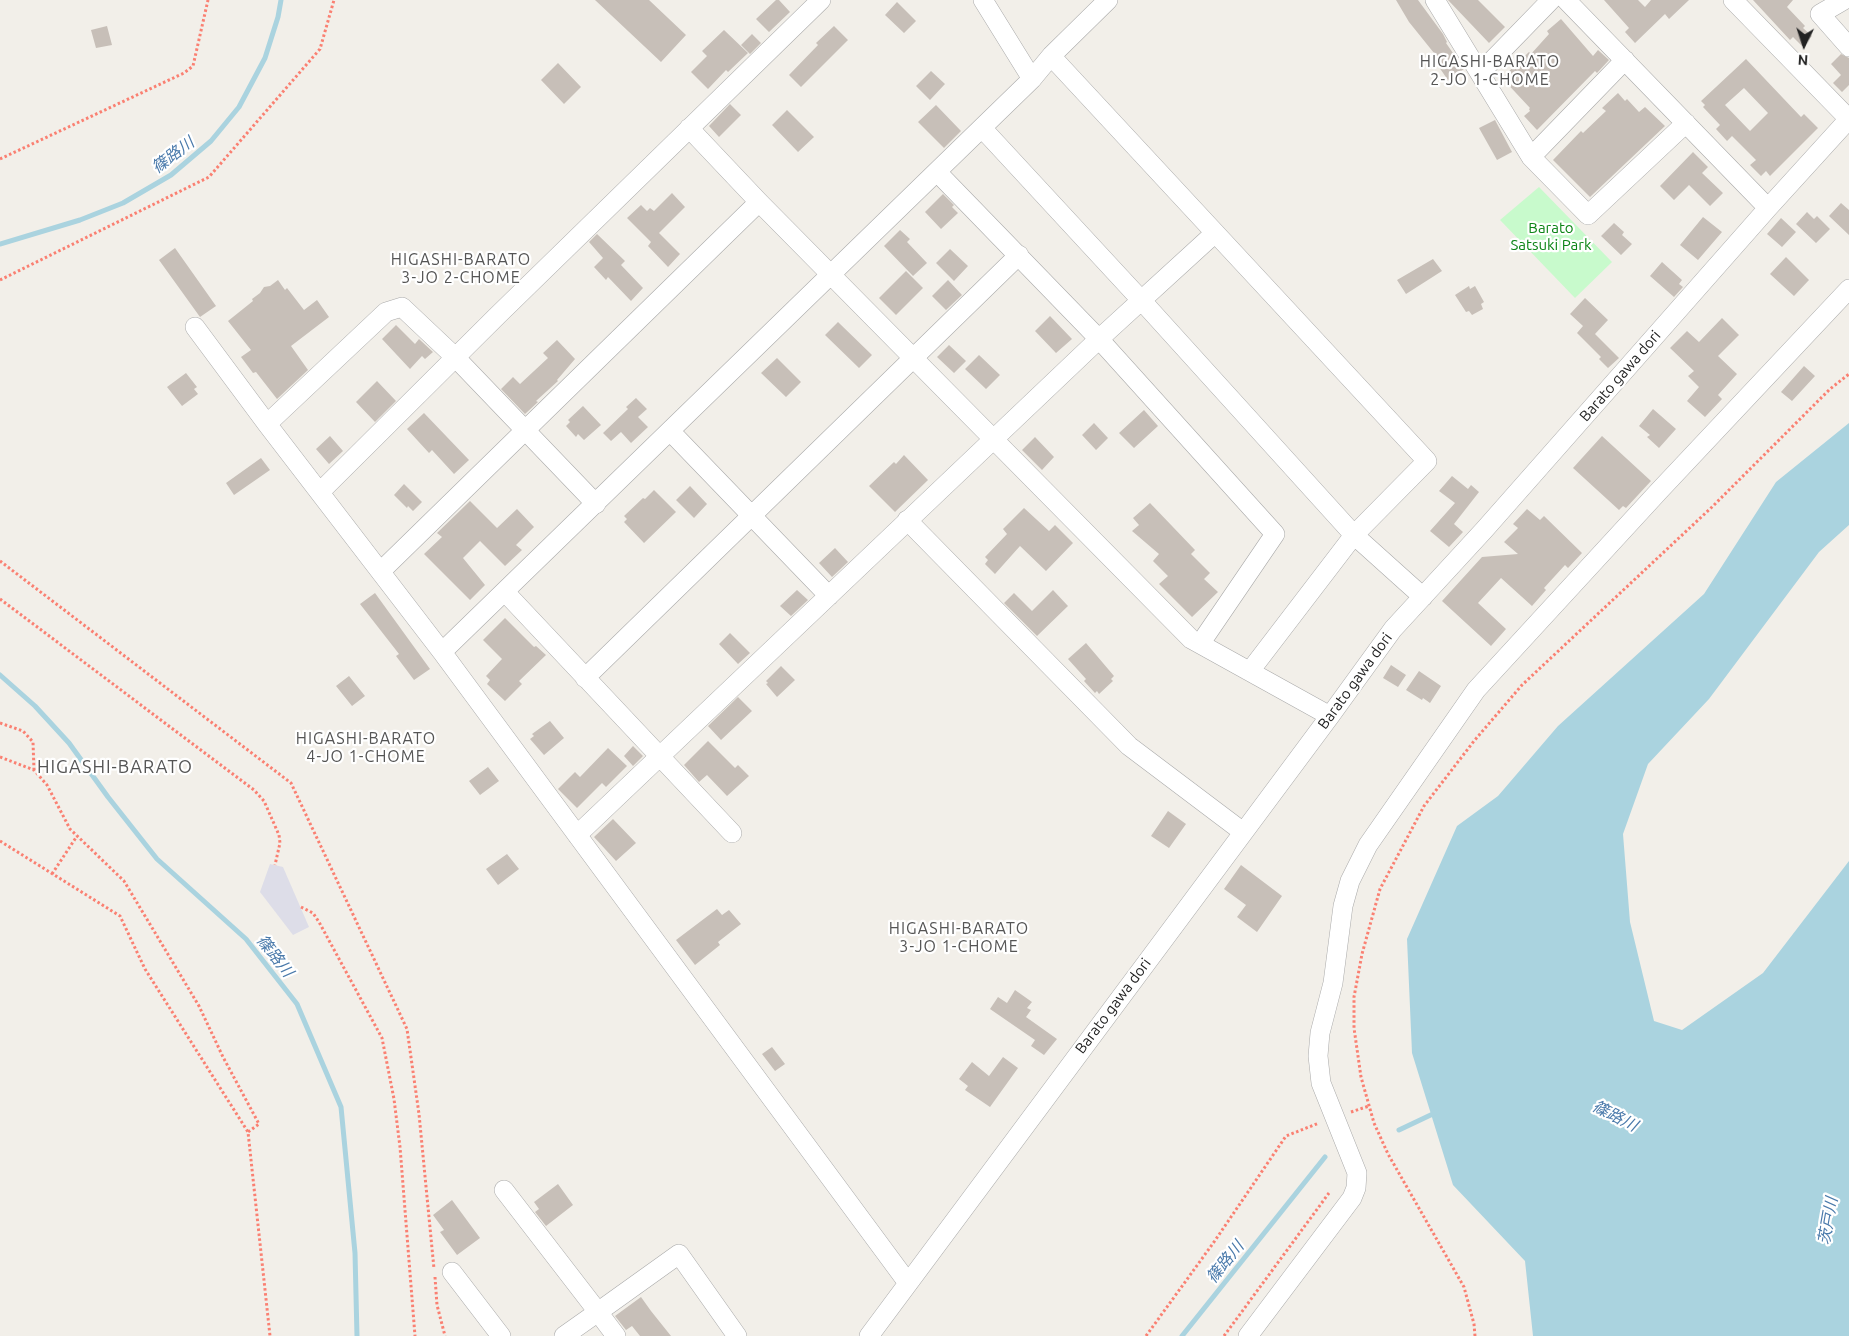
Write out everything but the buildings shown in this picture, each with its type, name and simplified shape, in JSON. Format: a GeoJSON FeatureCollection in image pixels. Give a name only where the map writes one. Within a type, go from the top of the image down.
{"type":"FeatureCollection","features":[{"type":"Feature","properties":{"kind":"street"},"geometry":{"type":"LineString","coordinates":[[320,492],[820,0]]}},
{"type":"Feature","properties":{"kind":"street"},"geometry":{"type":"LineString","coordinates":[[983,0],[1032,80]]}},
{"type":"Feature","properties":{"kind":"street"},"geometry":{"type":"LineString","coordinates":[[442,652],[1032,80],[1051,56],[1108,0]]}},
{"type":"Feature","properties":{"kind":"street"},"geometry":{"type":"LineString","coordinates":[[1435,0],[1531,157],[1588,215],[1686,123]]}},
{"type":"Feature","properties":{"kind":"street"},"geometry":{"type":"LineString","coordinates":[[1480,73],[1551,0]]}},
{"type":"Feature","properties":{"kind":"street"},"geometry":{"type":"LineString","coordinates":[[1566,0],[1768,208]]}},
{"type":"Feature","properties":{"kind":"street"},"geometry":{"type":"LineString","coordinates":[[1733,0],[1849,119]]}},
{"type":"Feature","properties":{"kind":"street"},"geometry":{"type":"LineString","coordinates":[[1844,0],[1820,14],[1849,47]]}},
{"type":"Feature","properties":{"kind":"street"},"geometry":{"type":"LineString","coordinates":[[1051,56],[1427,461],[1354,535],[1250,671]]}},
{"type":"Feature","properties":{"kind":"street"},"geometry":{"type":"LineString","coordinates":[[1531,157],[1625,60]]}},
{"type":"Feature","properties":{"kind":"street","name":"Barato gawa dori"},"geometry":{"type":"LineString","coordinates":[[869,1336],[1393,629],[1485,529],[1849,119]]}},
{"type":"Feature","properties":{"kind":"street"},"geometry":{"type":"LineString","coordinates":[[689,128],[759,202],[833,274],[1191,639],[1330,716]]}},
{"type":"Feature","properties":{"kind":"street"},"geometry":{"type":"LineString","coordinates":[[982,128],[1354,535],[1423,597]]}},
{"type":"Feature","properties":{"kind":"street"},"geometry":{"type":"LineString","coordinates":[[937,172],[1099,339],[1274,534],[1200,644]]}},
{"type":"Feature","properties":{"kind":"street"},"geometry":{"type":"LineString","coordinates":[[381,571],[759,202]]}},
{"type":"Feature","properties":{"kind":"street"},"geometry":{"type":"LineString","coordinates":[[577,835],[994,438],[1215,233]]}},
{"type":"Feature","properties":{"kind":"street"},"geometry":{"type":"LineString","coordinates":[[585,678],[1019,255]]}},
{"type":"Feature","properties":{"kind":"street"},"geometry":{"type":"LineString","coordinates":[[1248,1336],[1352,1198],[1356,1188],[1357,1172],[1321,1083],[1318,1056],[1320,1033],[1333,983],[1343,906],[1350,881],[1368,845],[1476,690],[1659,491],[1849,289]]}},
{"type":"Feature","properties":{"kind":"street"},"geometry":{"type":"LineString","coordinates":[[267,424],[386,312],[402,307],[455,358],[596,504]]}},
{"type":"Feature","properties":{"kind":"street"},"geometry":{"type":"LineString","coordinates":[[195,327],[442,652],[908,1283]]}},
{"type":"Feature","properties":{"kind":"street"},"geometry":{"type":"LineString","coordinates":[[670,431],[829,596]]}},
{"type":"Feature","properties":{"kind":"street"},"geometry":{"type":"LineString","coordinates":[[908,520],[1129,746],[1243,832]]}},
{"type":"Feature","properties":{"kind":"street"},"geometry":{"type":"LineString","coordinates":[[505,592],[732,833]]}},
{"type":"Feature","properties":{"kind":"street"},"geometry":{"type":"LineString","coordinates":[[504,1190],[616,1336]]}},
{"type":"Feature","properties":{"kind":"street"},"geometry":{"type":"LineString","coordinates":[[564,1336],[679,1254],[737,1336]]}},
{"type":"Feature","properties":{"kind":"street"},"geometry":{"type":"LineString","coordinates":[[452,1272],[501,1336]]}},
{"type":"Feature","properties":{"kind":"path"},"geometry":{"type":"LineString","coordinates":[[0,159],[184,73],[193,66],[208,0]]}},
{"type":"Feature","properties":{"kind":"path"},"geometry":{"type":"LineString","coordinates":[[0,280],[208,176],[320,49],[334,0]]}},
{"type":"Feature","properties":{"kind":"path"},"geometry":{"type":"LineString","coordinates":[[1475,1336],[1474,1324],[1464,1287],[1388,1154],[1361,1077],[1355,1038],[1354,997],[1362,954],[1380,889],[1424,806],[1474,741],[1522,685],[1712,507],[1830,389],[1849,374]]}},
{"type":"Feature","properties":{"kind":"path"},"geometry":{"type":"LineString","coordinates":[[0,561],[291,783],[407,1029],[419,1114],[437,1305],[445,1336]]}},
{"type":"Feature","properties":{"kind":"path"},"geometry":{"type":"LineString","coordinates":[[0,599],[254,790],[264,801],[279,835],[280,843],[275,866]]}},
{"type":"Feature","properties":{"kind":"path"},"geometry":{"type":"LineString","coordinates":[[0,723],[23,731],[33,742],[34,770]]}},
{"type":"Feature","properties":{"kind":"path"},"geometry":{"type":"LineString","coordinates":[[0,756],[34,770],[47,785],[70,829],[124,881],[199,1006],[258,1124],[248,1132]]}},
{"type":"Feature","properties":{"kind":"path"},"geometry":{"type":"LineString","coordinates":[[52,874],[77,836]]}},
{"type":"Feature","properties":{"kind":"path"},"geometry":{"type":"LineString","coordinates":[[0,841],[120,916],[145,969],[248,1132],[270,1336]]}},
{"type":"Feature","properties":{"kind":"path"},"geometry":{"type":"LineString","coordinates":[[301,907],[313,913],[319,922],[382,1038],[394,1099],[400,1148],[415,1336]]}},
{"type":"Feature","properties":{"kind":"path"},"geometry":{"type":"LineString","coordinates":[[1146,1336],[1214,1242],[1286,1136],[1370,1106]]}},
{"type":"Feature","properties":{"kind":"path"},"geometry":{"type":"LineString","coordinates":[[1224,1336],[1329,1193]]}},
{"type":"Feature","properties":{"kind":"green space","name":"Barato Satsuki Park"},"geometry":{"type":"Polygon","coordinates":[[[1539,187],[1612,262],[1575,298],[1500,220],[1539,187]]]}},
{"type":"Feature","properties":{"kind":"shaded area"},"geometry":{"type":"Polygon","coordinates":[[[270,864],[283,867],[309,927],[293,935],[260,892],[270,864]]]}},
{"type":"Feature","properties":{"kind":"water","name":"茨戸川"},"geometry":{"type":"Polygon","coordinates":[[[1849,423],[1849,525],[1819,552],[1709,699],[1648,764],[1623,834],[1630,922],[1654,1021],[1682,1030],[1763,973],[1849,861],[1849,1336],[1533,1336],[1525,1261],[1453,1185],[1412,1053],[1407,939],[1457,826],[1498,796],[1558,726],[1704,594],[1776,482],[1849,423]]]}},
{"type":"Feature","properties":{"kind":"waterway","name":"篠路川"},"geometry":{"type":"LineString","coordinates":[[0,244],[80,220],[123,203],[171,175],[211,141],[239,107],[265,58],[278,17],[281,0]]}},
{"type":"Feature","properties":{"kind":"waterway","name":"篠路川"},"geometry":{"type":"LineString","coordinates":[[0,675],[35,706],[69,743],[108,797],[157,859],[246,939],[297,1004],[341,1107],[355,1253],[357,1336]]}},
{"type":"Feature","properties":{"kind":"waterway","name":"篠路川"},"geometry":{"type":"LineString","coordinates":[[1399,1130],[1437,1112]]}},
{"type":"Feature","properties":{"kind":"waterway","name":"篠路川"},"geometry":{"type":"LineString","coordinates":[[1182,1336],[1325,1157]]}},
{"type":"Feature","properties":{"kind":"district","name":"HIGASHI-BARATO 2-JO 1-CHOME"},"geometry":{"type":"Point","coordinates":[1490,71]}},
{"type":"Feature","properties":{"kind":"district","name":"HIGASHI-BARATO 3-JO 2-CHOME"},"geometry":{"type":"Point","coordinates":[461,269]}},
{"type":"Feature","properties":{"kind":"district","name":"HIGASHI-BARATO 4-JO 1-CHOME"},"geometry":{"type":"Point","coordinates":[366,748]}},
{"type":"Feature","properties":{"kind":"district","name":"HIGASHI-BARATO"},"geometry":{"type":"Point","coordinates":[115,767]}},
{"type":"Feature","properties":{"kind":"district","name":"HIGASHI-BARATO 3-JO 1-CHOME"},"geometry":{"type":"Point","coordinates":[959,938]}}]}
